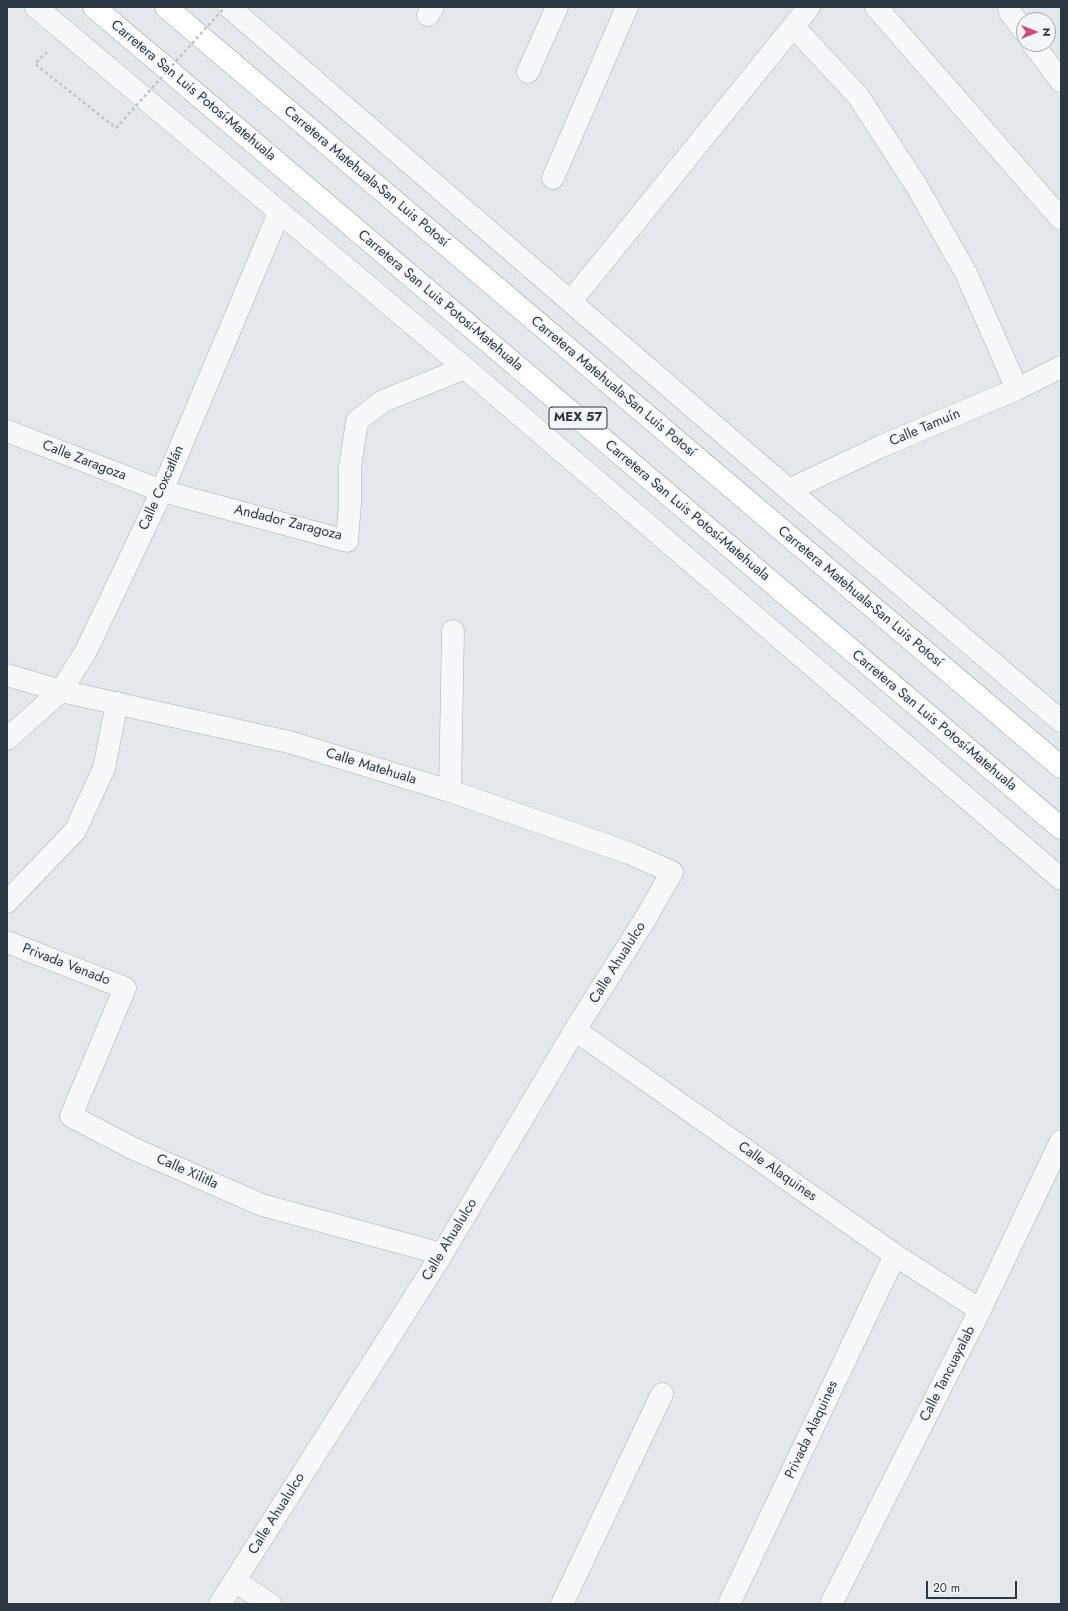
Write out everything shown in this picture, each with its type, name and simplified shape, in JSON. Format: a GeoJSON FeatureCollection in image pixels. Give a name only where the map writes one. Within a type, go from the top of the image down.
{"type":"FeatureCollection","features":[{"type":"Feature","properties":{"kind":"highway","name":"Carretera San Luis Potosí-Matehuala"},"geometry":{"type":"LineString","coordinates":[[94,7],[1061,828]]}},
{"type":"Feature","properties":{"kind":"highway","name":"Carretera Matehuala-San Luis Potosí"},"geometry":{"type":"LineString","coordinates":[[166,7],[1061,767]]}},
{"type":"Feature","properties":{"kind":"street"},"geometry":{"type":"LineString","coordinates":[[36,7],[465,368],[1061,880]]}},
{"type":"Feature","properties":{"kind":"street"},"geometry":{"type":"LineString","coordinates":[[229,7],[789,490],[1061,720]]}},
{"type":"Feature","properties":{"kind":"street"},"geometry":{"type":"LineString","coordinates":[[528,72],[557,7]]}},
{"type":"Feature","properties":{"kind":"street"},"geometry":{"type":"LineString","coordinates":[[553,178],[627,7]]}},
{"type":"Feature","properties":{"kind":"street"},"geometry":{"type":"LineString","coordinates":[[571,302],[809,7]]}},
{"type":"Feature","properties":{"kind":"street"},"geometry":{"type":"LineString","coordinates":[[876,7],[1061,218]]}},
{"type":"Feature","properties":{"kind":"street"},"geometry":{"type":"LineString","coordinates":[[1009,7],[1010,12],[1016,20]]}},
{"type":"Feature","properties":{"kind":"street"},"geometry":{"type":"LineString","coordinates":[[794,27],[858,96],[916,185],[966,273],[1017,389]]}},
{"type":"Feature","properties":{"kind":"street"},"geometry":{"type":"LineString","coordinates":[[1039,52],[1061,81]]}},
{"type":"Feature","properties":{"kind":"street","name":"Calle Coxcatlán"},"geometry":{"type":"LineString","coordinates":[[7,739],[61,691],[86,651],[162,491],[278,212]]}},
{"type":"Feature","properties":{"kind":"street","name":"Calle Tamuín"},"geometry":{"type":"LineString","coordinates":[[789,490],[882,446],[1017,389],[1061,367]]}},
{"type":"Feature","properties":{"kind":"street","name":"Andador Zaragoza"},"geometry":{"type":"LineString","coordinates":[[162,491],[347,541],[350,505],[350,467],[357,421],[383,401],[465,368]]}},
{"type":"Feature","properties":{"kind":"street","name":"Calle Zaragoza"},"geometry":{"type":"LineString","coordinates":[[7,431],[162,491]]}},
{"type":"Feature","properties":{"kind":"street"},"geometry":{"type":"LineString","coordinates":[[450,791],[453,631]]}},
{"type":"Feature","properties":{"kind":"street","name":"Calle Matehuala"},"geometry":{"type":"LineString","coordinates":[[7,675],[61,691],[289,742],[450,791],[630,853],[672,872]]}},
{"type":"Feature","properties":{"kind":"street"},"geometry":{"type":"LineString","coordinates":[[7,902],[75,831],[104,768],[117,704]]}},
{"type":"Feature","properties":{"kind":"street","name":"Calle Ahualulco"},"geometry":{"type":"LineString","coordinates":[[220,1604],[442,1254],[575,1030],[644,921],[672,872]]}},
{"type":"Feature","properties":{"kind":"street","name":"Privada Venado"},"geometry":{"type":"LineString","coordinates":[[7,942],[125,988]]}},
{"type":"Feature","properties":{"kind":"street","name":"Calle Xilitla"},"geometry":{"type":"LineString","coordinates":[[125,988],[71,1116],[132,1148],[262,1205],[442,1254]]}},
{"type":"Feature","properties":{"kind":"street","name":"Calle Alaquines"},"geometry":{"type":"LineString","coordinates":[[575,1030],[895,1255],[980,1310]]}},
{"type":"Feature","properties":{"kind":"street","name":"Calle Tancuayalab"},"geometry":{"type":"LineString","coordinates":[[831,1604],[980,1310],[1061,1141]]}},
{"type":"Feature","properties":{"kind":"street","name":"Privada Alaquines"},"geometry":{"type":"LineString","coordinates":[[729,1604],[895,1255]]}},
{"type":"Feature","properties":{"kind":"street"},"geometry":{"type":"LineString","coordinates":[[562,1604],[662,1394]]}},
{"type":"Feature","properties":{"kind":"street"},"geometry":{"type":"LineString","coordinates":[[235,1581],[270,1604]]}},
{"type":"Feature","properties":{"kind":"path"},"geometry":{"type":"LineString","coordinates":[[35,64],[116,128],[225,7]]}}]}
